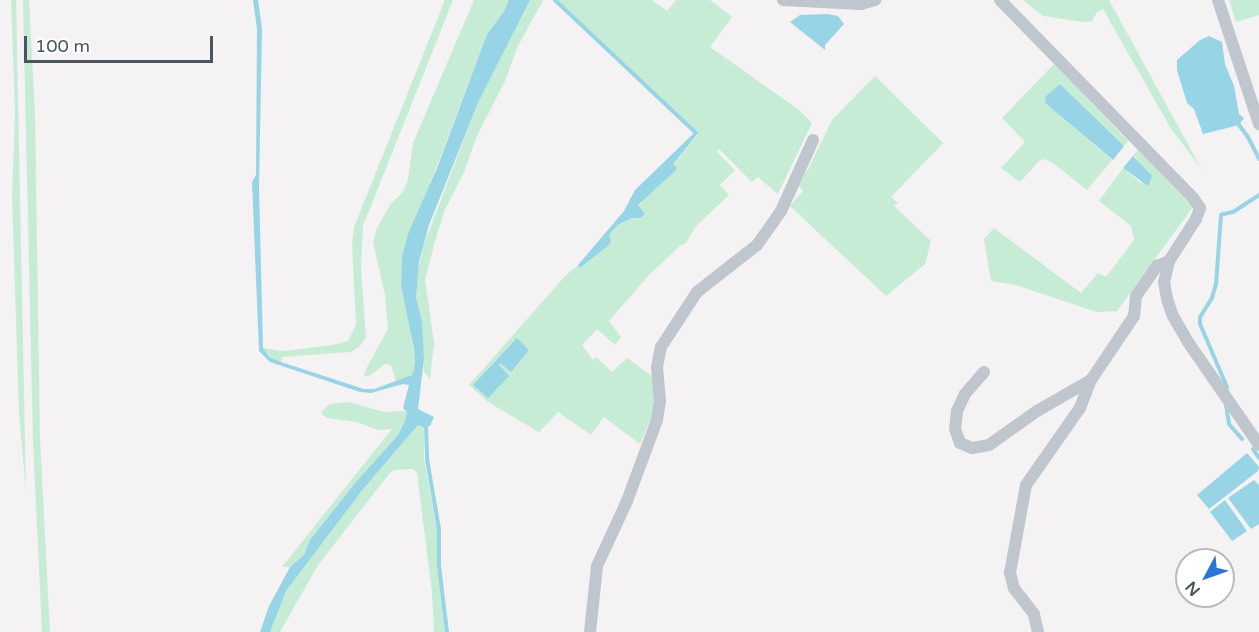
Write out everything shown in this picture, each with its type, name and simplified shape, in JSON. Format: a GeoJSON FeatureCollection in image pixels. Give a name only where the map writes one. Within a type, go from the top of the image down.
{"type":"FeatureCollection","features":[{"type":"Feature","properties":{"kind":"street"},"geometry":{"type":"LineString","coordinates":[[783,0],[861,4],[875,0]]}},
{"type":"Feature","properties":{"kind":"street"},"geometry":{"type":"LineString","coordinates":[[1000,0],[1193,198],[1200,208],[1169,261],[1164,282],[1173,316],[1259,445]]}},
{"type":"Feature","properties":{"kind":"street"},"geometry":{"type":"LineString","coordinates":[[1218,0],[1259,124]]}},
{"type":"Feature","properties":{"kind":"street"},"geometry":{"type":"LineString","coordinates":[[590,632],[597,566],[627,501],[657,420],[660,401],[657,368],[661,346],[698,292],[757,245],[781,211],[813,140]]}},
{"type":"Feature","properties":{"kind":"street"},"geometry":{"type":"LineString","coordinates":[[1038,632],[1034,614],[1014,588],[1010,573],[1026,485],[1080,408],[1091,380],[1134,316],[1136,296],[1157,266],[1169,261]]}},
{"type":"Feature","properties":{"kind":"street"},"geometry":{"type":"LineString","coordinates":[[984,372],[965,394],[957,411],[955,429],[960,443],[972,448],[989,445],[1037,411],[1091,380]]}},
{"type":"Feature","properties":{"kind":"green space"},"geometry":{"type":"Polygon","coordinates":[[[11,0],[16,0],[26,492],[19,414],[12,196],[15,113],[11,0]]]}},
{"type":"Feature","properties":{"kind":"green space"},"geometry":{"type":"Polygon","coordinates":[[[23,0],[29,0],[35,113],[40,439],[50,632],[42,632],[33,442],[23,0]]]}},
{"type":"Feature","properties":{"kind":"green space"},"geometry":{"type":"Polygon","coordinates":[[[445,0],[453,0],[363,226],[361,268],[366,338],[359,347],[350,352],[282,357],[281,362],[269,357],[263,348],[283,351],[333,345],[348,341],[351,335],[356,324],[352,245],[354,227],[445,0]]]}},
{"type":"Feature","properties":{"kind":"green space"},"geometry":{"type":"Polygon","coordinates":[[[474,0],[509,0],[503,13],[487,34],[402,257],[401,286],[411,328],[415,364],[412,376],[396,381],[391,365],[385,364],[368,377],[364,375],[367,367],[388,329],[385,295],[373,242],[377,228],[390,205],[403,192],[408,179],[413,143],[474,0]]]}},
{"type":"Feature","properties":{"kind":"green space"},"geometry":{"type":"Polygon","coordinates":[[[530,0],[543,0],[517,48],[505,81],[476,138],[464,172],[444,212],[435,241],[425,280],[434,343],[430,379],[424,372],[422,321],[416,297],[416,280],[424,244],[478,103],[530,0]]]}},
{"type":"Feature","properties":{"kind":"green space"},"geometry":{"type":"Polygon","coordinates":[[[558,0],[652,0],[667,11],[676,0],[710,0],[732,17],[710,47],[799,110],[812,123],[778,194],[758,177],[752,182],[719,149],[717,152],[735,170],[720,185],[729,195],[696,226],[686,243],[649,275],[609,321],[621,337],[615,345],[597,329],[582,345],[593,360],[596,357],[612,372],[627,358],[656,379],[656,406],[640,444],[604,417],[591,435],[558,412],[539,432],[488,402],[469,385],[565,276],[578,265],[580,268],[608,246],[609,235],[619,224],[632,218],[640,218],[644,214],[638,206],[699,133],[558,0]],[[517,339],[473,385],[500,362],[529,350],[517,339]]]}},
{"type":"Feature","properties":{"kind":"green space"},"geometry":{"type":"Polygon","coordinates":[[[1023,0],[1109,0],[1202,170],[1170,127],[1103,9],[1097,12],[1092,21],[1083,22],[1043,16],[1023,0]]]}},
{"type":"Feature","properties":{"kind":"green space"},"geometry":{"type":"Polygon","coordinates":[[[1229,0],[1259,0],[1259,15],[1236,22],[1229,0]]]}},
{"type":"Feature","properties":{"kind":"green space"},"geometry":{"type":"Polygon","coordinates":[[[1054,64],[1128,141],[1124,146],[1060,84],[1045,103],[1112,160],[1087,190],[1053,163],[1044,159],[1039,161],[1020,182],[1001,168],[1025,142],[1002,118],[1054,64]]]}},
{"type":"Feature","properties":{"kind":"green space"},"geometry":{"type":"Polygon","coordinates":[[[875,76],[943,143],[891,197],[898,203],[894,206],[931,241],[925,264],[886,296],[790,206],[803,191],[797,184],[807,171],[832,120],[875,76]]]}},
{"type":"Feature","properties":{"kind":"green space"},"geometry":{"type":"Polygon","coordinates":[[[1138,150],[1193,207],[1117,311],[1097,312],[1016,285],[991,281],[984,239],[994,228],[1081,293],[1098,273],[1106,277],[1134,240],[1131,226],[1099,201],[1123,168],[1142,184],[1136,157],[1133,156],[1138,150]]]}},
{"type":"Feature","properties":{"kind":"green space"},"geometry":{"type":"Polygon","coordinates":[[[348,402],[384,412],[407,411],[405,421],[398,435],[356,482],[310,540],[304,555],[290,567],[282,567],[392,429],[378,430],[357,422],[327,418],[321,413],[329,404],[348,402]]]}},
{"type":"Feature","properties":{"kind":"green space"},"geometry":{"type":"Polygon","coordinates":[[[418,425],[424,428],[424,459],[437,530],[437,566],[445,632],[434,632],[432,592],[417,472],[412,469],[394,470],[389,474],[318,565],[280,632],[270,632],[286,591],[364,488],[418,425]]]}},
{"type":"Feature","properties":{"kind":"water"},"geometry":{"type":"Polygon","coordinates":[[[253,0],[258,0],[262,28],[259,186],[263,348],[269,357],[281,362],[364,389],[374,389],[412,375],[415,364],[414,348],[401,286],[402,257],[408,234],[437,168],[487,34],[503,13],[509,0],[530,0],[478,103],[429,225],[419,262],[416,297],[422,321],[424,359],[418,409],[434,417],[430,426],[424,428],[418,425],[364,488],[286,591],[270,632],[260,632],[269,606],[290,567],[304,555],[310,540],[356,482],[398,435],[407,412],[403,408],[409,385],[403,384],[371,393],[360,392],[270,362],[259,351],[252,182],[256,175],[257,29],[253,0]]]}},
{"type":"Feature","properties":{"kind":"water"},"geometry":{"type":"Polygon","coordinates":[[[800,15],[838,16],[844,24],[825,45],[825,50],[790,22],[800,15]]]}},
{"type":"Feature","properties":{"kind":"water"},"geometry":{"type":"Polygon","coordinates":[[[1209,36],[1222,42],[1225,64],[1234,86],[1239,114],[1244,118],[1239,125],[1203,134],[1194,109],[1187,103],[1177,70],[1177,60],[1200,40],[1209,36]]]}},
{"type":"Feature","properties":{"kind":"water"},"geometry":{"type":"Polygon","coordinates":[[[1060,84],[1124,146],[1113,160],[1045,103],[1046,96],[1060,84]]]}},
{"type":"Feature","properties":{"kind":"water"},"geometry":{"type":"Polygon","coordinates":[[[695,132],[699,132],[673,164],[677,168],[675,171],[638,205],[645,214],[640,218],[632,218],[619,224],[609,235],[611,241],[608,246],[580,268],[578,265],[624,211],[635,190],[695,132]]]}},
{"type":"Feature","properties":{"kind":"water"},"geometry":{"type":"Polygon","coordinates":[[[1133,156],[1152,176],[1148,186],[1123,168],[1133,156]]]}},
{"type":"Feature","properties":{"kind":"water"},"geometry":{"type":"Polygon","coordinates":[[[517,338],[529,350],[511,372],[500,363],[499,365],[509,376],[488,398],[473,385],[517,338]]]}},
{"type":"Feature","properties":{"kind":"water"},"geometry":{"type":"Polygon","coordinates":[[[1247,453],[1259,467],[1258,471],[1209,509],[1197,495],[1247,453]]]}},
{"type":"Feature","properties":{"kind":"water"},"geometry":{"type":"Polygon","coordinates":[[[1254,480],[1259,485],[1259,524],[1251,529],[1228,498],[1254,480]]]}},
{"type":"Feature","properties":{"kind":"water"},"geometry":{"type":"Polygon","coordinates":[[[1225,500],[1247,531],[1232,541],[1210,512],[1225,500]]]}},
{"type":"Feature","properties":{"kind":"waterway"},"geometry":{"type":"LineString","coordinates":[[555,0],[695,132]]}},
{"type":"Feature","properties":{"kind":"waterway"},"geometry":{"type":"LineString","coordinates":[[1239,125],[1259,159]]}},
{"type":"Feature","properties":{"kind":"waterway"},"geometry":{"type":"LineString","coordinates":[[1224,214],[1233,212],[1259,195]]}},
{"type":"Feature","properties":{"kind":"waterway"},"geometry":{"type":"LineString","coordinates":[[1223,214],[1221,215],[1216,284],[1212,298],[1200,317],[1200,324],[1227,387]]}},
{"type":"Feature","properties":{"kind":"waterway"},"geometry":{"type":"LineString","coordinates":[[1226,405],[1229,424],[1242,439]]}},
{"type":"Feature","properties":{"kind":"waterway"},"geometry":{"type":"LineString","coordinates":[[426,427],[427,459],[439,529],[439,566],[447,632]]}},
{"type":"Feature","properties":{"kind":"waterway"},"geometry":{"type":"LineString","coordinates":[[1253,449],[1259,458]]}}]}
